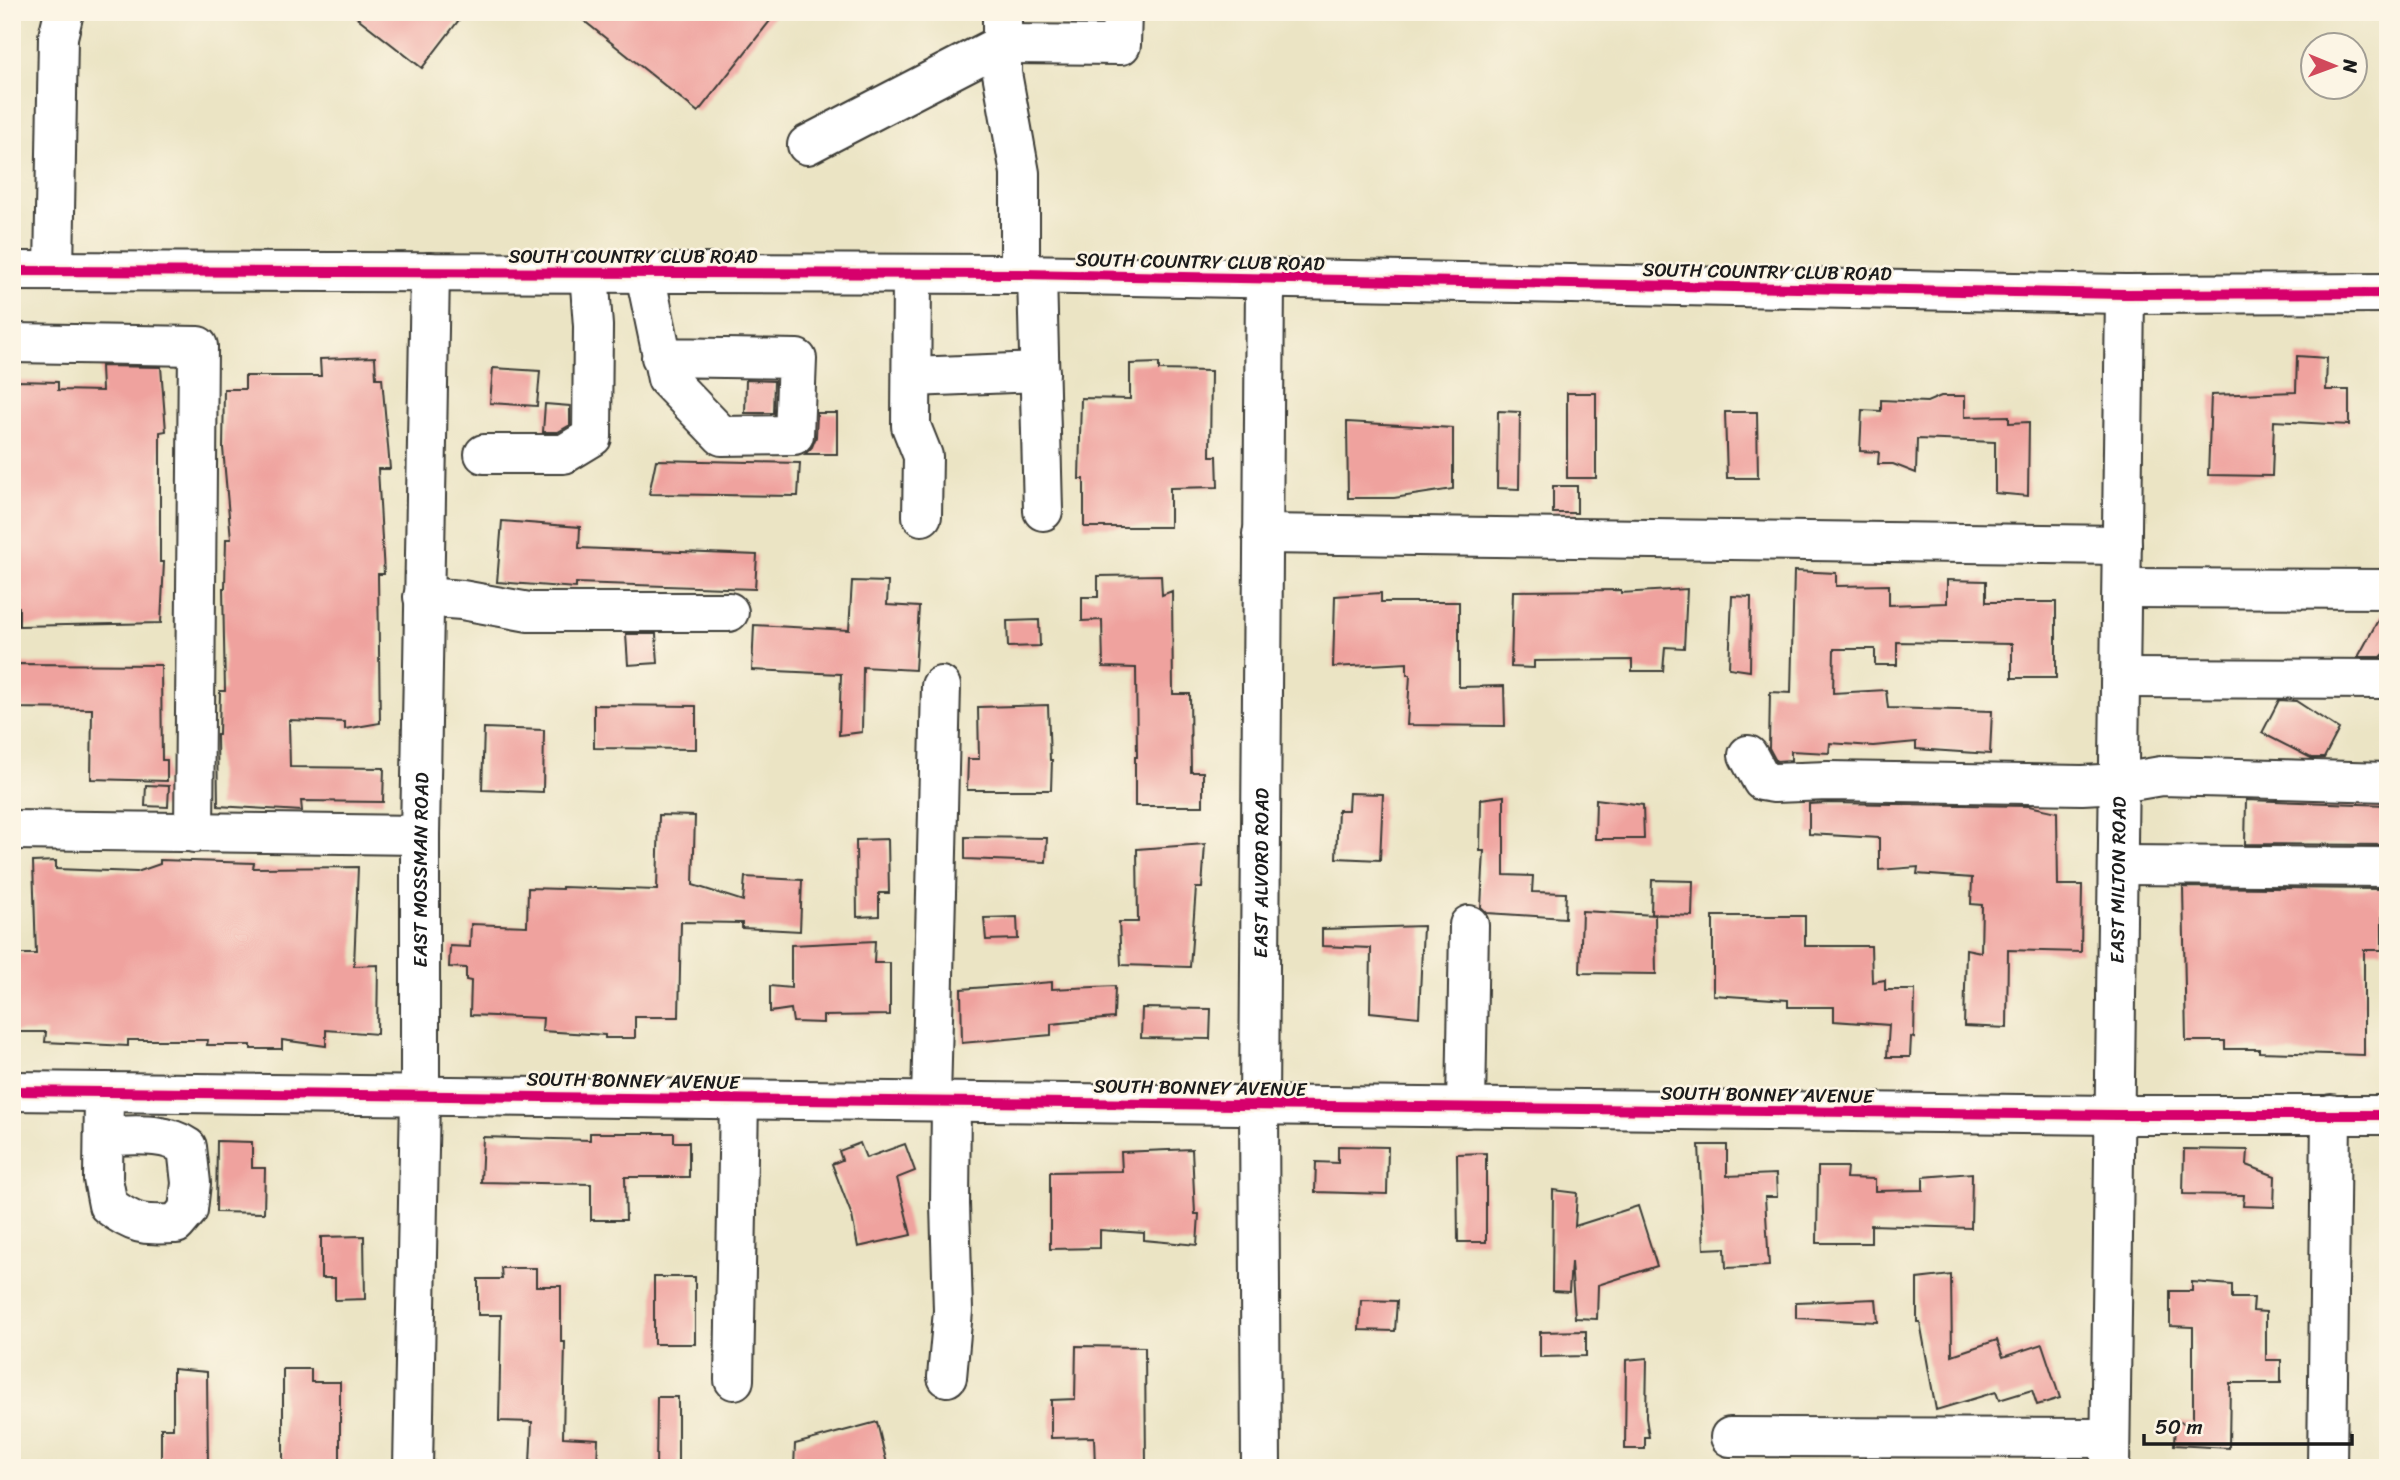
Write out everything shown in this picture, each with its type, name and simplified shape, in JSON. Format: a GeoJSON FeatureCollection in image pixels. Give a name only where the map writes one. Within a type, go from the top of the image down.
{"type":"FeatureCollection","features":[{"type":"Feature","properties":{"kind":"street"},"geometry":{"type":"LineString","coordinates":[[54,271],[58,37],[64,12]]}},
{"type":"Feature","properties":{"kind":"street"},"geometry":{"type":"LineString","coordinates":[[807,145],[1002,28],[1121,45],[1122,12]]}},
{"type":"Feature","properties":{"kind":"street"},"geometry":{"type":"LineString","coordinates":[[1002,28],[1002,73],[1020,173],[1039,354],[1043,511]]}},
{"type":"Feature","properties":{"kind":"street","name":"SOUTH COUNTRY CLUB ROAD"},"geometry":{"type":"LineString","coordinates":[[12,271],[1029,275],[2125,294],[2388,293]]}},
{"type":"Feature","properties":{"kind":"street","name":"EAST MOSSMAN ROAD"},"geometry":{"type":"LineString","coordinates":[[413,1468],[430,272]]}},
{"type":"Feature","properties":{"kind":"street"},"geometry":{"type":"LineString","coordinates":[[484,454],[564,454],[592,437],[593,326],[589,272]]}},
{"type":"Feature","properties":{"kind":"street"},"geometry":{"type":"LineString","coordinates":[[645,274],[662,357]]}},
{"type":"Feature","properties":{"kind":"street"},"geometry":{"type":"LineString","coordinates":[[912,275],[911,426],[923,456],[922,516]]}},
{"type":"Feature","properties":{"kind":"street","name":"EAST ALVORD ROAD"},"geometry":{"type":"LineString","coordinates":[[1261,1468],[1259,1105],[1265,280]]}},
{"type":"Feature","properties":{"kind":"street","name":"EAST MILTON ROAD"},"geometry":{"type":"LineString","coordinates":[[2110,1453],[2125,294]]}},
{"type":"Feature","properties":{"kind":"street"},"geometry":{"type":"LineString","coordinates":[[12,343],[198,346],[194,833]]}},
{"type":"Feature","properties":{"kind":"street"},"geometry":{"type":"LineString","coordinates":[[912,377],[1039,354]]}},
{"type":"Feature","properties":{"kind":"street"},"geometry":{"type":"LineString","coordinates":[[1262,534],[2122,545]]}},
{"type":"Feature","properties":{"kind":"street"},"geometry":{"type":"LineString","coordinates":[[2122,588],[2388,589]]}},
{"type":"Feature","properties":{"kind":"street"},"geometry":{"type":"LineString","coordinates":[[424,597],[462,600],[529,612],[729,612]]}},
{"type":"Feature","properties":{"kind":"street"},"geometry":{"type":"LineString","coordinates":[[2121,678],[2388,679]]}},
{"type":"Feature","properties":{"kind":"street"},"geometry":{"type":"LineString","coordinates":[[941,686],[941,1101],[950,1204],[953,1311],[947,1377]]}},
{"type":"Feature","properties":{"kind":"street"},"geometry":{"type":"LineString","coordinates":[[1748,755],[1762,780],[1774,783],[1828,781],[2082,785],[2119,783],[2161,776],[2388,782]]}},
{"type":"Feature","properties":{"kind":"street"},"geometry":{"type":"LineString","coordinates":[[12,830],[420,835]]}},
{"type":"Feature","properties":{"kind":"street"},"geometry":{"type":"LineString","coordinates":[[2119,865],[2388,867]]}},
{"type":"Feature","properties":{"kind":"street"},"geometry":{"type":"LineString","coordinates":[[1466,1108],[1469,925]]}},
{"type":"Feature","properties":{"kind":"street","name":"SOUTH BONNEY AVENUE"},"geometry":{"type":"LineString","coordinates":[[12,1091],[2116,1115],[2388,1115]]}},
{"type":"Feature","properties":{"kind":"street"},"geometry":{"type":"LineString","coordinates":[[104,1092],[104,1136]]}},
{"type":"Feature","properties":{"kind":"street"},"geometry":{"type":"LineString","coordinates":[[734,1380],[739,1099]]}},
{"type":"Feature","properties":{"kind":"street"},"geometry":{"type":"LineString","coordinates":[[2327,1468],[2331,1114]]}},
{"type":"Feature","properties":{"kind":"street"},"geometry":{"type":"LineString","coordinates":[[1730,1437],[2110,1453]]}},
{"type":"Feature","properties":{"kind":"building"},"geometry":{"type":"Polygon","coordinates":[[[350,12],[465,12],[422,68],[350,12]]]}},
{"type":"Feature","properties":{"kind":"building"},"geometry":{"type":"Polygon","coordinates":[[[573,12],[777,12],[698,112],[573,12]]]}},
{"type":"Feature","properties":{"kind":"building"},"geometry":{"type":"Polygon","coordinates":[[[2297,356],[2327,358],[2326,390],[2349,390],[2349,425],[2274,421],[2272,476],[2208,475],[2211,395],[2296,392],[2297,356]]]}},
{"type":"Feature","properties":{"kind":"building"},"geometry":{"type":"Polygon","coordinates":[[[375,357],[376,378],[382,378],[390,469],[378,469],[384,574],[378,574],[380,723],[345,729],[345,722],[289,720],[290,767],[384,768],[383,802],[301,801],[302,811],[218,806],[217,735],[220,691],[225,691],[223,588],[226,539],[231,539],[223,448],[224,389],[245,389],[245,376],[321,376],[320,359],[375,357]]]}},
{"type":"Feature","properties":{"kind":"building"},"geometry":{"type":"Polygon","coordinates":[[[1159,363],[1159,370],[1211,371],[1210,456],[1217,456],[1218,487],[1170,488],[1170,527],[1084,527],[1084,479],[1079,479],[1081,398],[1130,399],[1130,364],[1159,363]]]}},
{"type":"Feature","properties":{"kind":"building"},"geometry":{"type":"Polygon","coordinates":[[[101,366],[161,367],[166,431],[160,432],[160,562],[164,562],[161,623],[19,626],[19,607],[12,607],[12,392],[18,392],[18,381],[58,382],[58,390],[102,391],[101,366]]]}},
{"type":"Feature","properties":{"kind":"building"},"geometry":{"type":"Polygon","coordinates":[[[493,368],[540,371],[537,406],[490,403],[493,368]]]}},
{"type":"Feature","properties":{"kind":"building"},"geometry":{"type":"Polygon","coordinates":[[[746,380],[774,381],[773,413],[745,413],[746,380]]]}},
{"type":"Feature","properties":{"kind":"building"},"geometry":{"type":"Polygon","coordinates":[[[1567,393],[1596,393],[1596,478],[1567,478],[1567,393]]]}},
{"type":"Feature","properties":{"kind":"building"},"geometry":{"type":"Polygon","coordinates":[[[1941,396],[1965,396],[1965,417],[2009,416],[2009,423],[2029,422],[2028,496],[1995,493],[1995,442],[1917,439],[1916,473],[1893,464],[1878,464],[1879,452],[1860,451],[1862,410],[1881,411],[1881,400],[1927,402],[1941,396]]]}},
{"type":"Feature","properties":{"kind":"building"},"geometry":{"type":"Polygon","coordinates":[[[545,404],[570,406],[570,425],[558,432],[543,432],[545,404]]]}},
{"type":"Feature","properties":{"kind":"building"},"geometry":{"type":"Polygon","coordinates":[[[1498,411],[1520,412],[1519,489],[1497,488],[1498,411]]]}},
{"type":"Feature","properties":{"kind":"building"},"geometry":{"type":"Polygon","coordinates":[[[1725,412],[1757,412],[1758,478],[1727,478],[1725,412]]]}},
{"type":"Feature","properties":{"kind":"building"},"geometry":{"type":"Polygon","coordinates":[[[817,413],[837,413],[837,454],[805,454],[816,437],[817,413]]]}},
{"type":"Feature","properties":{"kind":"building"},"geometry":{"type":"Polygon","coordinates":[[[1347,422],[1453,428],[1453,489],[1394,498],[1348,498],[1347,422]]]}},
{"type":"Feature","properties":{"kind":"building"},"geometry":{"type":"Polygon","coordinates":[[[656,460],[800,463],[798,496],[649,494],[656,460]]]}},
{"type":"Feature","properties":{"kind":"building"},"geometry":{"type":"Polygon","coordinates":[[[1553,486],[1577,486],[1577,513],[1553,513],[1553,486]]]}},
{"type":"Feature","properties":{"kind":"building"},"geometry":{"type":"Polygon","coordinates":[[[502,521],[580,527],[579,548],[757,555],[755,589],[576,583],[576,588],[497,582],[502,521]]]}},
{"type":"Feature","properties":{"kind":"building"},"geometry":{"type":"Polygon","coordinates":[[[1794,571],[1836,573],[1836,586],[1889,585],[1889,605],[1947,603],[1947,580],[1986,581],[1986,602],[2056,602],[2056,678],[2012,678],[2012,644],[1897,642],[1897,665],[1875,665],[1875,649],[1834,649],[1833,693],[1886,690],[1888,708],[1992,711],[1990,754],[1916,749],[1916,742],[1873,746],[1830,743],[1829,753],[1791,751],[1791,760],[1776,761],[1769,748],[1770,692],[1791,693],[1794,571]]]}},
{"type":"Feature","properties":{"kind":"building"},"geometry":{"type":"Polygon","coordinates":[[[1161,575],[1162,595],[1172,591],[1173,694],[1190,694],[1191,772],[1203,772],[1203,806],[1135,806],[1136,668],[1103,667],[1102,620],[1082,621],[1082,597],[1098,597],[1098,576],[1161,575]]]}},
{"type":"Feature","properties":{"kind":"building"},"geometry":{"type":"Polygon","coordinates":[[[852,581],[888,582],[887,605],[919,607],[915,670],[863,667],[862,732],[839,735],[841,674],[752,670],[754,625],[849,630],[852,581]]]}},
{"type":"Feature","properties":{"kind":"building"},"geometry":{"type":"Polygon","coordinates":[[[1687,589],[1684,648],[1665,647],[1663,671],[1632,671],[1632,660],[1534,661],[1534,668],[1511,667],[1513,591],[1621,590],[1621,593],[1687,589]]]}},
{"type":"Feature","properties":{"kind":"building"},"geometry":{"type":"Polygon","coordinates":[[[1381,593],[1381,602],[1459,602],[1459,687],[1504,686],[1505,726],[1407,725],[1410,675],[1407,675],[1407,663],[1333,667],[1335,596],[1381,593]]]}},
{"type":"Feature","properties":{"kind":"building"},"geometry":{"type":"Polygon","coordinates":[[[1732,596],[1751,597],[1750,671],[1729,668],[1732,596]]]}},
{"type":"Feature","properties":{"kind":"building"},"geometry":{"type":"Polygon","coordinates":[[[2383,611],[2388,611],[2388,650],[2381,657],[2358,657],[2383,611]]]}},
{"type":"Feature","properties":{"kind":"building"},"geometry":{"type":"Polygon","coordinates":[[[1039,620],[1040,646],[1008,647],[1007,621],[1039,620]]]}},
{"type":"Feature","properties":{"kind":"building"},"geometry":{"type":"Polygon","coordinates":[[[626,634],[656,634],[658,663],[628,665],[626,634]]]}},
{"type":"Feature","properties":{"kind":"building"},"geometry":{"type":"Polygon","coordinates":[[[18,664],[161,665],[162,760],[167,760],[167,781],[91,779],[92,709],[12,708],[12,675],[18,675],[18,664]]]}},
{"type":"Feature","properties":{"kind":"building"},"geometry":{"type":"Polygon","coordinates":[[[2279,700],[2296,701],[2339,729],[2324,758],[2311,758],[2262,733],[2279,700]]]}},
{"type":"Feature","properties":{"kind":"building"},"geometry":{"type":"Polygon","coordinates":[[[594,705],[696,706],[696,749],[594,748],[594,705]]]}},
{"type":"Feature","properties":{"kind":"building"},"geometry":{"type":"Polygon","coordinates":[[[1048,705],[1051,790],[967,790],[968,759],[979,759],[978,707],[1048,705]]]}},
{"type":"Feature","properties":{"kind":"building"},"geometry":{"type":"Polygon","coordinates":[[[484,728],[544,730],[543,792],[482,790],[484,728]]]}},
{"type":"Feature","properties":{"kind":"building"},"geometry":{"type":"Polygon","coordinates":[[[146,785],[169,786],[168,807],[145,806],[146,785]]]}},
{"type":"Feature","properties":{"kind":"building"},"geometry":{"type":"Polygon","coordinates":[[[1349,793],[1383,794],[1380,860],[1336,858],[1338,810],[1348,810],[1349,793]]]}},
{"type":"Feature","properties":{"kind":"building"},"geometry":{"type":"Polygon","coordinates":[[[1504,796],[1504,875],[1533,876],[1532,892],[1566,893],[1565,918],[1487,913],[1481,907],[1484,851],[1480,851],[1481,799],[1504,796]]]}},
{"type":"Feature","properties":{"kind":"building"},"geometry":{"type":"Polygon","coordinates":[[[1596,799],[1643,805],[1644,839],[1595,839],[1596,799]]]}},
{"type":"Feature","properties":{"kind":"building"},"geometry":{"type":"Polygon","coordinates":[[[2246,800],[2388,805],[2388,845],[2245,844],[2246,800]]]}},
{"type":"Feature","properties":{"kind":"building"},"geometry":{"type":"Polygon","coordinates":[[[1809,804],[2029,806],[2057,812],[2058,885],[2082,885],[2081,952],[2008,950],[2007,1028],[1964,1026],[1966,949],[1981,952],[1982,905],[1971,904],[1972,878],[1917,874],[1918,867],[1879,870],[1879,838],[1809,834],[1809,804]]]}},
{"type":"Feature","properties":{"kind":"building"},"geometry":{"type":"Polygon","coordinates":[[[659,815],[695,816],[693,885],[743,901],[745,877],[802,880],[800,931],[742,928],[742,923],[681,922],[679,1017],[635,1017],[635,1038],[605,1038],[605,1035],[542,1031],[543,1018],[470,1015],[471,981],[466,980],[466,968],[449,967],[450,946],[470,947],[471,924],[527,926],[528,888],[657,890],[659,815]]]}},
{"type":"Feature","properties":{"kind":"building"},"geometry":{"type":"Polygon","coordinates":[[[965,837],[1047,838],[1046,862],[965,859],[965,837]]]}},
{"type":"Feature","properties":{"kind":"building"},"geometry":{"type":"Polygon","coordinates":[[[888,839],[889,893],[879,893],[879,916],[857,917],[856,840],[888,839]]]}},
{"type":"Feature","properties":{"kind":"building"},"geometry":{"type":"Polygon","coordinates":[[[1205,844],[1202,888],[1196,888],[1190,967],[1121,965],[1119,922],[1138,922],[1137,849],[1205,844]]]}},
{"type":"Feature","properties":{"kind":"building"},"geometry":{"type":"Polygon","coordinates":[[[160,860],[254,863],[253,868],[358,867],[354,966],[378,965],[377,1034],[326,1030],[326,1046],[282,1040],[282,1049],[251,1049],[251,1045],[207,1045],[208,1040],[128,1040],[128,1046],[45,1042],[46,1032],[12,1032],[12,954],[36,954],[33,862],[56,861],[56,869],[137,872],[160,864],[160,860]]]}},
{"type":"Feature","properties":{"kind":"building"},"geometry":{"type":"Polygon","coordinates":[[[1652,880],[1693,881],[1692,916],[1651,914],[1652,880]]]}},
{"type":"Feature","properties":{"kind":"building"},"geometry":{"type":"Polygon","coordinates":[[[2183,887],[2382,889],[2382,950],[2364,950],[2364,1055],[2259,1052],[2259,1049],[2225,1049],[2225,1041],[2186,1041],[2183,887]]]}},
{"type":"Feature","properties":{"kind":"building"},"geometry":{"type":"Polygon","coordinates":[[[1582,911],[1655,915],[1656,974],[1580,973],[1582,911]]]}},
{"type":"Feature","properties":{"kind":"building"},"geometry":{"type":"Polygon","coordinates":[[[1713,916],[1805,916],[1805,946],[1871,946],[1872,982],[1885,980],[1885,990],[1915,990],[1914,1038],[1911,1037],[1910,1057],[1887,1057],[1889,1025],[1834,1021],[1834,1007],[1788,1007],[1788,1000],[1713,995],[1713,916]]]}},
{"type":"Feature","properties":{"kind":"building"},"geometry":{"type":"Polygon","coordinates":[[[1017,917],[1018,939],[986,940],[984,918],[1017,917]]]}},
{"type":"Feature","properties":{"kind":"building"},"geometry":{"type":"Polygon","coordinates":[[[1423,926],[1419,1017],[1370,1012],[1371,948],[1322,946],[1322,929],[1423,926]]]}},
{"type":"Feature","properties":{"kind":"building"},"geometry":{"type":"Polygon","coordinates":[[[875,941],[874,963],[890,963],[890,1015],[823,1016],[823,1023],[793,1022],[791,1009],[770,1012],[770,986],[791,988],[791,945],[875,941]]]}},
{"type":"Feature","properties":{"kind":"building"},"geometry":{"type":"Polygon","coordinates":[[[1052,982],[1052,989],[1115,986],[1114,1018],[1051,1024],[1051,1035],[962,1043],[961,989],[1052,982]]]}},
{"type":"Feature","properties":{"kind":"building"},"geometry":{"type":"Polygon","coordinates":[[[1142,1008],[1211,1009],[1210,1039],[1141,1038],[1142,1008]]]}},
{"type":"Feature","properties":{"kind":"building"},"geometry":{"type":"Polygon","coordinates":[[[590,1133],[674,1133],[674,1142],[689,1142],[689,1177],[625,1177],[626,1220],[591,1220],[591,1184],[481,1182],[483,1137],[590,1140],[590,1133]]]}},
{"type":"Feature","properties":{"kind":"building"},"geometry":{"type":"Polygon","coordinates":[[[217,1141],[252,1142],[252,1168],[265,1168],[264,1213],[216,1212],[217,1141]]]}},
{"type":"Feature","properties":{"kind":"building"},"geometry":{"type":"Polygon","coordinates":[[[860,1143],[866,1158],[905,1144],[915,1171],[897,1178],[911,1235],[858,1247],[852,1216],[832,1164],[842,1160],[839,1151],[860,1143]]]}},
{"type":"Feature","properties":{"kind":"building"},"geometry":{"type":"Polygon","coordinates":[[[1699,1145],[1727,1145],[1727,1176],[1776,1174],[1777,1197],[1765,1197],[1769,1266],[1726,1268],[1725,1248],[1704,1249],[1699,1145]]]}},
{"type":"Feature","properties":{"kind":"building"},"geometry":{"type":"Polygon","coordinates":[[[1338,1146],[1388,1147],[1387,1194],[1315,1192],[1316,1162],[1338,1163],[1338,1146]]]}},
{"type":"Feature","properties":{"kind":"building"},"geometry":{"type":"Polygon","coordinates":[[[1192,1149],[1195,1214],[1199,1214],[1197,1245],[1144,1240],[1144,1233],[1100,1230],[1100,1248],[1050,1249],[1050,1172],[1122,1171],[1121,1152],[1192,1149]]]}},
{"type":"Feature","properties":{"kind":"building"},"geometry":{"type":"Polygon","coordinates":[[[2184,1149],[2248,1150],[2247,1165],[2275,1176],[2274,1207],[2243,1206],[2244,1195],[2183,1194],[2184,1149]]]}},
{"type":"Feature","properties":{"kind":"building"},"geometry":{"type":"Polygon","coordinates":[[[1486,1153],[1486,1242],[1458,1242],[1457,1154],[1486,1153]]]}},
{"type":"Feature","properties":{"kind":"building"},"geometry":{"type":"Polygon","coordinates":[[[1818,1167],[1847,1167],[1846,1178],[1875,1179],[1875,1191],[1923,1190],[1923,1177],[1972,1173],[1971,1228],[1871,1225],[1871,1243],[1817,1243],[1818,1167]]]}},
{"type":"Feature","properties":{"kind":"building"},"geometry":{"type":"Polygon","coordinates":[[[1553,1190],[1577,1193],[1575,1226],[1638,1206],[1657,1266],[1598,1285],[1597,1319],[1575,1318],[1571,1262],[1569,1292],[1552,1291],[1553,1190]]]}},
{"type":"Feature","properties":{"kind":"building"},"geometry":{"type":"Polygon","coordinates":[[[364,1236],[365,1299],[335,1300],[335,1278],[321,1278],[321,1237],[364,1236]]]}},
{"type":"Feature","properties":{"kind":"building"},"geometry":{"type":"Polygon","coordinates":[[[501,1268],[536,1268],[536,1286],[561,1286],[561,1342],[565,1342],[563,1437],[598,1439],[597,1466],[530,1463],[532,1422],[499,1421],[501,1315],[478,1315],[478,1279],[502,1279],[501,1268]]]}},
{"type":"Feature","properties":{"kind":"building"},"geometry":{"type":"Polygon","coordinates":[[[1951,1275],[1952,1355],[1997,1340],[2003,1357],[2042,1344],[2060,1398],[2037,1405],[2032,1390],[1999,1400],[1996,1392],[1936,1410],[1920,1322],[1917,1322],[1917,1279],[1951,1275]]]}},
{"type":"Feature","properties":{"kind":"building"},"geometry":{"type":"Polygon","coordinates":[[[654,1277],[695,1277],[695,1344],[654,1344],[654,1277]]]}},
{"type":"Feature","properties":{"kind":"building"},"geometry":{"type":"Polygon","coordinates":[[[2192,1282],[2232,1285],[2232,1298],[2254,1298],[2253,1311],[2266,1312],[2266,1360],[2281,1360],[2281,1383],[2230,1383],[2229,1448],[2174,1445],[2175,1422],[2193,1423],[2193,1327],[2170,1326],[2170,1291],[2192,1291],[2192,1282]]]}},
{"type":"Feature","properties":{"kind":"building"},"geometry":{"type":"Polygon","coordinates":[[[1876,1299],[1878,1322],[1796,1318],[1796,1302],[1876,1299]]]}},
{"type":"Feature","properties":{"kind":"building"},"geometry":{"type":"Polygon","coordinates":[[[1361,1300],[1397,1301],[1395,1331],[1359,1330],[1361,1300]]]}},
{"type":"Feature","properties":{"kind":"building"},"geometry":{"type":"Polygon","coordinates":[[[1586,1331],[1586,1356],[1540,1357],[1540,1332],[1586,1331]]]}},
{"type":"Feature","properties":{"kind":"building"},"geometry":{"type":"Polygon","coordinates":[[[1076,1346],[1145,1347],[1146,1468],[1095,1468],[1094,1437],[1051,1438],[1051,1400],[1075,1399],[1076,1346]]]}},
{"type":"Feature","properties":{"kind":"building"},"geometry":{"type":"Polygon","coordinates":[[[1647,1358],[1646,1418],[1649,1437],[1645,1437],[1645,1449],[1625,1449],[1626,1360],[1647,1358]]]}},
{"type":"Feature","properties":{"kind":"building"},"geometry":{"type":"Polygon","coordinates":[[[173,1369],[207,1372],[208,1468],[161,1468],[161,1428],[173,1428],[173,1369]]]}},
{"type":"Feature","properties":{"kind":"building"},"geometry":{"type":"Polygon","coordinates":[[[283,1369],[311,1369],[311,1382],[340,1382],[340,1468],[283,1468],[283,1369]]]}},
{"type":"Feature","properties":{"kind":"building"},"geometry":{"type":"Polygon","coordinates":[[[657,1397],[678,1397],[678,1468],[656,1468],[657,1397]]]}},
{"type":"Feature","properties":{"kind":"building"},"geometry":{"type":"Polygon","coordinates":[[[877,1422],[888,1468],[794,1468],[795,1444],[877,1422]]]}},
{"type":"Feature","properties":{"kind":"cycle path"},"geometry":{"type":"LineString","coordinates":[[12,271],[1020,274],[2125,294],[2388,293]]}},
{"type":"Feature","properties":{"kind":"cycle path"},"geometry":{"type":"LineString","coordinates":[[12,1091],[2116,1115],[2388,1115]]}}]}
